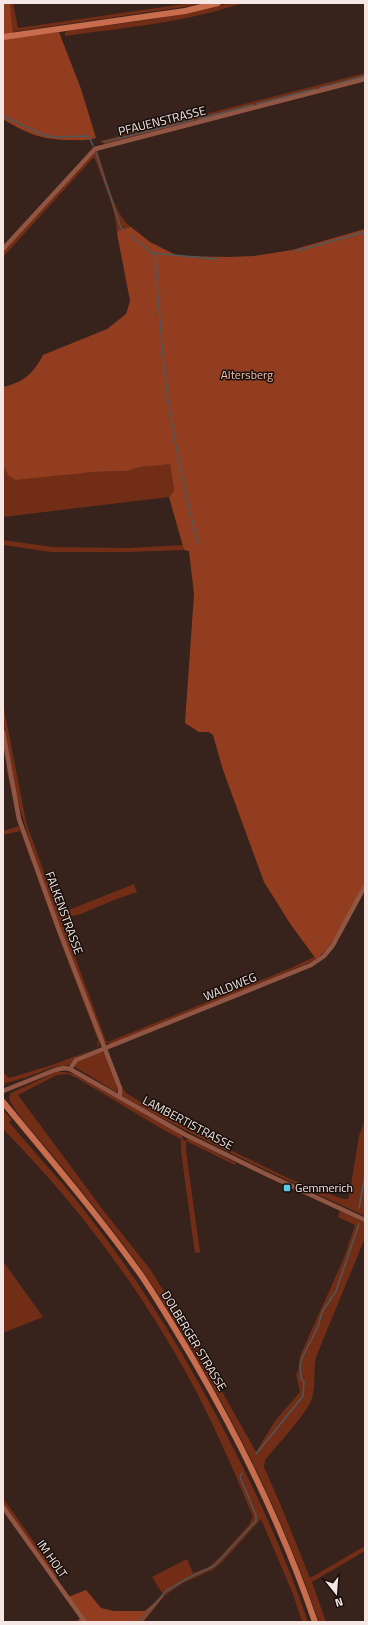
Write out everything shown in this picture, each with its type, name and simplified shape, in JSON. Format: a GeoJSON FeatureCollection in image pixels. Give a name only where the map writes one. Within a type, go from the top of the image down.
{"type":"FeatureCollection","features":[{"type":"Feature","properties":{"kind":"main road"},"geometry":{"type":"LineString","coordinates":[[3,37],[185,10],[218,3]]}},
{"type":"Feature","properties":{"kind":"main road","name":"DOLBERGER STRASSE"},"geometry":{"type":"LineString","coordinates":[[3,1102],[97,1215],[141,1276],[171,1322],[210,1389],[246,1457],[271,1510],[304,1590],[315,1622]]}},
{"type":"Feature","properties":{"kind":"street","name":"PFAUENSTRASSE"},"geometry":{"type":"LineString","coordinates":[[3,249],[95,149],[365,79]]}},
{"type":"Feature","properties":{"kind":"street","name":"FALKENSTRASSE"},"geometry":{"type":"LineString","coordinates":[[3,732],[19,819],[59,930],[120,1088],[120,1097]]}},
{"type":"Feature","properties":{"kind":"street","name":"WALDWEG"},"geometry":{"type":"LineString","coordinates":[[70,1069],[76,1060],[311,965],[324,956],[333,945],[365,886]]}},
{"type":"Feature","properties":{"kind":"street"},"geometry":{"type":"LineString","coordinates":[[3,1091],[55,1070],[64,1068],[70,1069]]}},
{"type":"Feature","properties":{"kind":"street","name":"LAMBERTISTRASSE"},"geometry":{"type":"LineString","coordinates":[[70,1069],[179,1131],[218,1151],[365,1220]]}},
{"type":"Feature","properties":{"kind":"street","name":"IM HOLT"},"geometry":{"type":"LineString","coordinates":[[3,1507],[85,1622]]}},
{"type":"Feature","properties":{"kind":"shaded area"},"geometry":{"type":"Polygon","coordinates":[[[3,3],[13,3],[18,28],[191,3],[205,3],[12,32],[3,3]]]}},
{"type":"Feature","properties":{"kind":"shaded area"},"geometry":{"type":"Polygon","coordinates":[[[229,3],[242,3],[221,10],[177,20],[65,36],[65,32],[68,31],[189,13],[229,3]]]}},
{"type":"Feature","properties":{"kind":"shaded area"},"geometry":{"type":"Polygon","coordinates":[[[365,73],[365,78],[105,144],[100,141],[365,73]]]}},
{"type":"Feature","properties":{"kind":"shaded area"},"geometry":{"type":"Polygon","coordinates":[[[97,150],[115,203],[125,221],[131,227],[119,230],[117,233],[109,195],[95,159],[93,158],[3,257],[3,251],[97,150]]]}},
{"type":"Feature","properties":{"kind":"shaded area"},"geometry":{"type":"Polygon","coordinates":[[[170,463],[174,490],[169,497],[3,517],[3,465],[8,475],[128,471],[140,467],[170,463]]]}},
{"type":"Feature","properties":{"kind":"shaded area"},"geometry":{"type":"Polygon","coordinates":[[[3,540],[52,547],[130,548],[182,545],[184,550],[51,552],[4,545],[3,540]]]}},
{"type":"Feature","properties":{"kind":"shaded area"},"geometry":{"type":"Polygon","coordinates":[[[3,703],[26,822],[55,903],[61,913],[134,884],[137,892],[81,914],[61,919],[106,1041],[108,1042],[291,968],[314,957],[316,959],[113,1043],[110,1044],[104,1042],[50,900],[22,815],[7,748],[3,703]]]}},
{"type":"Feature","properties":{"kind":"shaded area"},"geometry":{"type":"Polygon","coordinates":[[[8,766],[20,831],[3,835],[3,831],[19,826],[6,767],[8,766]]]}},
{"type":"Feature","properties":{"kind":"shaded area"},"geometry":{"type":"Polygon","coordinates":[[[20,831],[22,832],[99,1039],[98,1047],[98,1040],[20,831]]]}},
{"type":"Feature","properties":{"kind":"shaded area"},"geometry":{"type":"Polygon","coordinates":[[[92,1050],[75,1058],[69,1065],[54,1067],[3,1084],[3,1072],[9,1078],[52,1065],[92,1050]]]}},
{"type":"Feature","properties":{"kind":"shaded area"},"geometry":{"type":"Polygon","coordinates":[[[100,1052],[105,1054],[118,1088],[116,1092],[75,1067],[76,1062],[100,1052]]]}},
{"type":"Feature","properties":{"kind":"shaded area"},"geometry":{"type":"Polygon","coordinates":[[[56,1072],[74,1074],[182,1135],[183,1140],[186,1141],[186,1151],[200,1252],[195,1253],[181,1152],[181,1139],[68,1074],[57,1075],[18,1095],[103,1210],[150,1269],[180,1317],[256,1452],[275,1421],[300,1392],[296,1374],[298,1372],[300,1356],[344,1258],[355,1225],[338,1217],[340,1211],[365,1223],[365,1238],[316,1357],[312,1398],[298,1421],[265,1460],[264,1467],[310,1578],[365,1546],[365,1551],[312,1582],[326,1622],[319,1622],[292,1551],[262,1482],[228,1414],[191,1348],[150,1282],[122,1243],[25,1122],[10,1101],[9,1098],[11,1093],[56,1072]]]}},
{"type":"Feature","properties":{"kind":"shaded area"},"geometry":{"type":"Polygon","coordinates":[[[121,1086],[126,1093],[155,1111],[220,1145],[290,1179],[343,1199],[348,1199],[349,1197],[359,1136],[365,1120],[365,1216],[244,1160],[184,1130],[126,1098],[122,1094],[121,1086]]]}},
{"type":"Feature","properties":{"kind":"shaded area"},"geometry":{"type":"Polygon","coordinates":[[[3,1110],[12,1120],[9,1122],[81,1206],[109,1243],[144,1293],[177,1345],[222,1426],[258,1498],[290,1572],[308,1622],[302,1622],[293,1594],[261,1519],[221,1563],[212,1570],[183,1583],[164,1596],[152,1577],[187,1559],[193,1573],[209,1567],[249,1525],[253,1517],[205,1408],[156,1322],[134,1287],[85,1221],[59,1190],[3,1129],[3,1110]]]}},
{"type":"Feature","properties":{"kind":"shaded area"},"geometry":{"type":"Polygon","coordinates":[[[188,1138],[236,1163],[235,1165],[186,1141],[188,1138]]]}},
{"type":"Feature","properties":{"kind":"shaded area"},"geometry":{"type":"Polygon","coordinates":[[[3,1261],[43,1317],[3,1333],[3,1261]]]}},
{"type":"Feature","properties":{"kind":"shaded area"},"geometry":{"type":"Polygon","coordinates":[[[3,1498],[58,1576],[55,1578],[3,1505],[3,1498]]]}},
{"type":"Feature","properties":{"kind":"green space"},"geometry":{"type":"Polygon","coordinates":[[[3,3],[10,3],[13,38],[59,32],[81,89],[96,138],[90,140],[52,139],[20,129],[3,119],[3,3]]]}},
{"type":"Feature","properties":{"kind":"green space","name":"Altersberg"},"geometry":{"type":"Polygon","coordinates":[[[131,227],[150,242],[178,256],[229,257],[254,256],[292,250],[365,229],[365,882],[337,935],[323,953],[316,959],[291,925],[264,882],[223,770],[213,735],[209,732],[199,732],[185,723],[194,594],[189,551],[184,550],[169,497],[174,490],[170,464],[140,467],[128,471],[93,472],[15,480],[8,475],[3,465],[3,387],[17,383],[27,376],[43,355],[107,329],[126,314],[130,301],[117,233],[119,230],[131,227]]]}},
{"type":"Feature","properties":{"kind":"green space"},"geometry":{"type":"Polygon","coordinates":[[[86,1590],[101,1608],[114,1611],[145,1611],[163,1595],[164,1596],[143,1622],[74,1622],[80,1619],[68,1597],[86,1590]]]}},
{"type":"Feature","properties":{"kind":"waterway"},"geometry":{"type":"LineString","coordinates":[[320,88],[365,76]]}},
{"type":"Feature","properties":{"kind":"waterway"},"geometry":{"type":"LineString","coordinates":[[257,104],[315,89]]}},
{"type":"Feature","properties":{"kind":"waterway"},"geometry":{"type":"LineString","coordinates":[[198,119],[253,105]]}},
{"type":"Feature","properties":{"kind":"waterway"},"geometry":{"type":"LineString","coordinates":[[3,116],[44,135],[54,137],[89,136],[93,146]]}},
{"type":"Feature","properties":{"kind":"waterway"},"geometry":{"type":"LineString","coordinates":[[104,142],[193,120]]}},
{"type":"Feature","properties":{"kind":"waterway"},"geometry":{"type":"LineString","coordinates":[[96,153],[121,228],[124,230]]}},
{"type":"Feature","properties":{"kind":"waterway"},"geometry":{"type":"LineString","coordinates":[[296,251],[365,232]]}},
{"type":"Feature","properties":{"kind":"waterway"},"geometry":{"type":"LineString","coordinates":[[131,236],[152,253],[217,259]]}},
{"type":"Feature","properties":{"kind":"waterway"},"geometry":{"type":"LineString","coordinates":[[155,254],[163,352],[173,433],[198,544]]}},
{"type":"Feature","properties":{"kind":"waterway"},"geometry":{"type":"LineString","coordinates":[[359,1208],[365,1175]]}},
{"type":"Feature","properties":{"kind":"waterway"},"geometry":{"type":"LineString","coordinates":[[256,1454],[303,1396],[304,1382],[301,1378],[300,1365],[318,1327],[322,1312],[336,1291],[359,1224]]}},
{"type":"Feature","properties":{"kind":"waterway"},"geometry":{"type":"LineString","coordinates":[[139,1622],[166,1591],[188,1578],[214,1566],[256,1521],[256,1515],[240,1477],[242,1473]]}},
{"type":"Feature","properties":{"kind":"place","name":"Gemmerich"},"geometry":{"type":"Point","coordinates":[287,1188]}}]}
